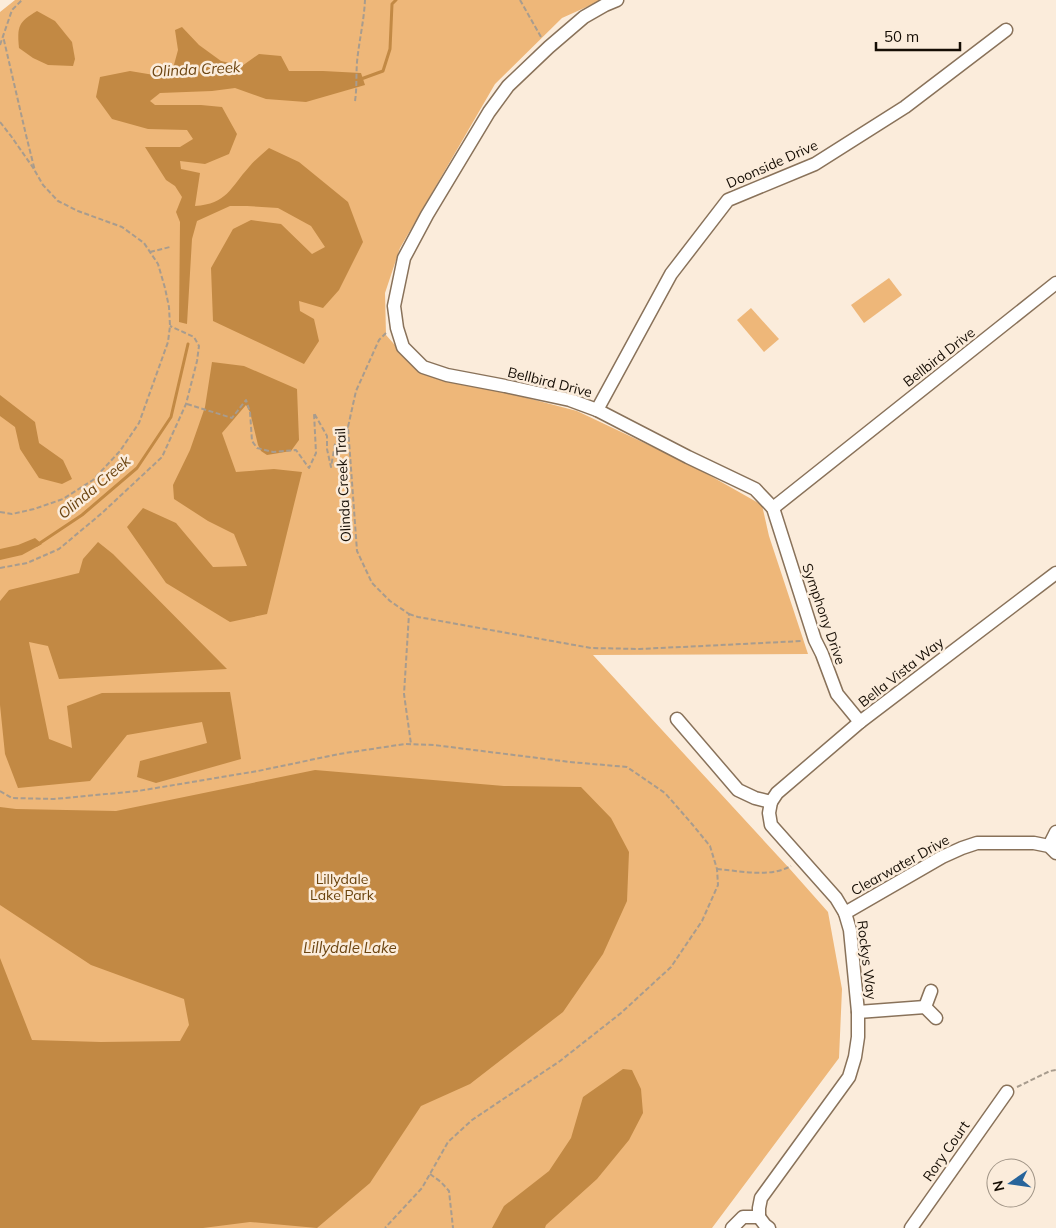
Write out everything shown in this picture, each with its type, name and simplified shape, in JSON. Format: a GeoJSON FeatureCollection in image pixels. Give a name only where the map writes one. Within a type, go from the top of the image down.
{"type":"FeatureCollection","features":[{"type":"Feature","properties":{"kind":"street","name":"Bellbird Drive"},"geometry":{"type":"LineString","coordinates":[[617,0],[584,17],[508,86],[489,112],[427,215],[404,258],[394,306],[397,328],[403,347],[423,367],[447,375],[570,400],[597,410],[755,489],[773,508],[1056,283]]}},
{"type":"Feature","properties":{"kind":"street","name":"Doonside Drive"},"geometry":{"type":"LineString","coordinates":[[597,410],[671,274],[728,200],[816,164],[904,107],[1006,30]]}},
{"type":"Feature","properties":{"kind":"street","name":"Symphony Drive"},"geometry":{"type":"LineString","coordinates":[[773,508],[815,640],[837,694],[860,722]]}},
{"type":"Feature","properties":{"kind":"street","name":"Bella Vista Way"},"geometry":{"type":"LineString","coordinates":[[771,802],[777,793],[860,722],[1056,573]]}},
{"type":"Feature","properties":{"kind":"street"},"geometry":{"type":"LineString","coordinates":[[677,719],[738,790],[755,798],[771,802]]}},
{"type":"Feature","properties":{"kind":"street","name":"Rockys Way"},"geometry":{"type":"LineString","coordinates":[[759,1217],[761,1198],[849,1076],[855,1057],[858,1037],[858,1012],[850,930],[845,913],[836,898],[772,825],[769,813],[771,802]]}},
{"type":"Feature","properties":{"kind":"street"},"geometry":{"type":"LineString","coordinates":[[1053,849],[1056,832]]}},
{"type":"Feature","properties":{"kind":"street","name":"Clearwater Drive"},"geometry":{"type":"LineString","coordinates":[[845,913],[942,857],[977,843],[1034,843],[1053,849]]}},
{"type":"Feature","properties":{"kind":"street"},"geometry":{"type":"LineString","coordinates":[[925,1007],[931,991]]}},
{"type":"Feature","properties":{"kind":"street"},"geometry":{"type":"LineString","coordinates":[[858,1012],[925,1007],[936,1018]]}},
{"type":"Feature","properties":{"kind":"street","name":"Rory Court"},"geometry":{"type":"LineString","coordinates":[[911,1228],[1007,1092]]}},
{"type":"Feature","properties":{"kind":"street"},"geometry":{"type":"LineString","coordinates":[[732,1228],[743,1217],[759,1217],[769,1228]]}},
{"type":"Feature","properties":{"kind":"path"},"geometry":{"type":"LineString","coordinates":[[0,45],[12,10],[22,0]]}},
{"type":"Feature","properties":{"kind":"path"},"geometry":{"type":"LineString","coordinates":[[355,101],[357,61],[365,0]]}},
{"type":"Feature","properties":{"kind":"path"},"geometry":{"type":"LineString","coordinates":[[520,0],[544,43]]}},
{"type":"Feature","properties":{"kind":"path"},"geometry":{"type":"LineString","coordinates":[[3,36],[35,171]]}},
{"type":"Feature","properties":{"kind":"path"},"geometry":{"type":"LineString","coordinates":[[0,122],[43,185],[58,201],[122,227],[144,243],[158,264],[169,307],[170,326],[168,342],[138,423],[120,451],[94,480],[63,499],[34,510],[12,514],[0,512]]}},
{"type":"Feature","properties":{"kind":"path"},"geometry":{"type":"LineString","coordinates":[[150,252],[170,246]]}},
{"type":"Feature","properties":{"kind":"path"},"geometry":{"type":"LineString","coordinates":[[0,568],[27,563],[59,549],[162,458],[186,404],[199,346],[194,337],[170,326]]}},
{"type":"Feature","properties":{"kind":"path","name":"Olinda Creek Trail"},"geometry":{"type":"LineString","coordinates":[[387,332],[378,340],[356,391],[348,427],[357,550],[372,584],[390,601],[409,614]]}},
{"type":"Feature","properties":{"kind":"path"},"geometry":{"type":"LineString","coordinates":[[186,404],[232,418],[246,400],[250,412],[252,441],[258,448],[273,452],[296,450],[308,468],[316,453],[314,413],[327,436],[331,467],[335,444],[348,427]]}},
{"type":"Feature","properties":{"kind":"path"},"geometry":{"type":"LineString","coordinates":[[411,744],[404,694],[409,614],[591,648],[640,649],[815,640]]}},
{"type":"Feature","properties":{"kind":"path"},"geometry":{"type":"LineString","coordinates":[[0,791],[12,798],[54,799],[138,792],[258,771],[339,754],[411,744],[627,767],[671,799],[710,846],[717,869],[718,885],[702,921],[671,967],[621,1014],[560,1061],[472,1120],[448,1142],[422,1188],[385,1228]]}},
{"type":"Feature","properties":{"kind":"path"},"geometry":{"type":"LineString","coordinates":[[717,869],[752,873],[774,872],[789,868],[801,858]]}},
{"type":"Feature","properties":{"kind":"path"},"geometry":{"type":"LineString","coordinates":[[1007,1092],[1050,1071],[1056,1070]]}},
{"type":"Feature","properties":{"kind":"path"},"geometry":{"type":"LineString","coordinates":[[430,1174],[449,1191],[453,1228]]}},
{"type":"Feature","properties":{"kind":"green space","name":"Lillydale Lake Park"},"geometry":{"type":"Polygon","coordinates":[[[15,0],[602,0],[562,18],[495,84],[400,248],[385,293],[386,335],[417,370],[438,379],[512,394],[577,411],[693,466],[762,505],[769,536],[808,654],[593,655],[828,912],[842,989],[839,1058],[712,1228],[0,1228],[0,12],[15,0]]]}},
{"type":"Feature","properties":{"kind":"green space"},"geometry":{"type":"Polygon","coordinates":[[[889,278],[902,295],[864,323],[851,305],[889,278]]]}},
{"type":"Feature","properties":{"kind":"green space"},"geometry":{"type":"Polygon","coordinates":[[[751,308],[779,339],[764,352],[737,320],[751,308]]]}},
{"type":"Feature","properties":{"kind":"water"},"geometry":{"type":"Polygon","coordinates":[[[37,11],[55,21],[72,42],[75,59],[73,66],[48,65],[33,58],[19,48],[18,35],[20,26],[26,18],[37,11]]]}},
{"type":"Feature","properties":{"kind":"water"},"geometry":{"type":"Polygon","coordinates":[[[182,27],[199,45],[221,61],[242,66],[259,54],[281,56],[289,71],[361,73],[365,85],[306,102],[266,99],[235,88],[160,93],[150,101],[155,105],[222,107],[237,134],[229,154],[205,164],[180,161],[181,169],[200,173],[195,206],[214,202],[227,194],[251,164],[269,148],[299,162],[348,202],[363,242],[339,290],[323,308],[299,301],[300,311],[314,319],[319,341],[304,364],[213,321],[211,268],[233,229],[251,220],[281,224],[312,254],[325,247],[311,226],[278,208],[247,206],[230,206],[197,221],[192,239],[187,324],[179,322],[180,222],[176,212],[182,197],[175,186],[166,180],[145,147],[180,147],[193,139],[187,130],[148,129],[112,119],[96,97],[100,77],[130,71],[160,76],[172,72],[178,50],[175,30],[182,27]]]}},
{"type":"Feature","properties":{"kind":"water"},"geometry":{"type":"Polygon","coordinates":[[[212,362],[244,366],[297,389],[299,440],[291,451],[267,455],[261,451],[250,412],[246,405],[222,433],[236,472],[274,469],[302,472],[267,614],[230,622],[166,583],[127,527],[143,508],[176,523],[213,567],[247,566],[234,534],[208,521],[174,499],[173,485],[190,450],[205,407],[212,362]]]}},
{"type":"Feature","properties":{"kind":"water"},"geometry":{"type":"Polygon","coordinates":[[[0,395],[35,422],[39,443],[63,460],[72,479],[62,484],[39,478],[20,449],[15,427],[0,416],[0,395]]]}},
{"type":"Feature","properties":{"kind":"water"},"geometry":{"type":"Polygon","coordinates":[[[35,538],[42,544],[22,555],[0,560],[0,549],[18,545],[35,538]]]}},
{"type":"Feature","properties":{"kind":"water"},"geometry":{"type":"Polygon","coordinates":[[[98,542],[113,554],[227,669],[59,679],[48,646],[29,642],[49,739],[72,748],[67,706],[102,693],[230,692],[241,759],[156,783],[137,777],[140,761],[207,743],[202,722],[127,735],[90,781],[18,788],[5,754],[0,705],[0,601],[9,590],[79,573],[83,559],[98,542]]]}},
{"type":"Feature","properties":{"kind":"water","name":"Lillydale Lake"},"geometry":{"type":"Polygon","coordinates":[[[315,770],[504,786],[581,787],[611,818],[629,852],[627,901],[603,954],[563,1012],[470,1084],[421,1106],[370,1183],[317,1228],[250,1222],[203,1228],[0,1228],[0,958],[32,1040],[101,1042],[180,1041],[189,1025],[184,999],[91,965],[0,905],[0,807],[116,811],[315,770]]]}},
{"type":"Feature","properties":{"kind":"water"},"geometry":{"type":"Polygon","coordinates":[[[623,1069],[632,1070],[641,1089],[643,1113],[629,1140],[597,1179],[545,1228],[492,1228],[504,1206],[549,1171],[571,1138],[583,1097],[623,1069]]]}},
{"type":"Feature","properties":{"kind":"waterway","name":"Olinda Creek"},"geometry":{"type":"LineString","coordinates":[[361,79],[383,71],[390,49],[392,4],[396,0]]}},
{"type":"Feature","properties":{"kind":"waterway","name":"Olinda Creek"},"geometry":{"type":"LineString","coordinates":[[37,545],[82,515],[137,468],[171,417],[188,344]]}}]}
